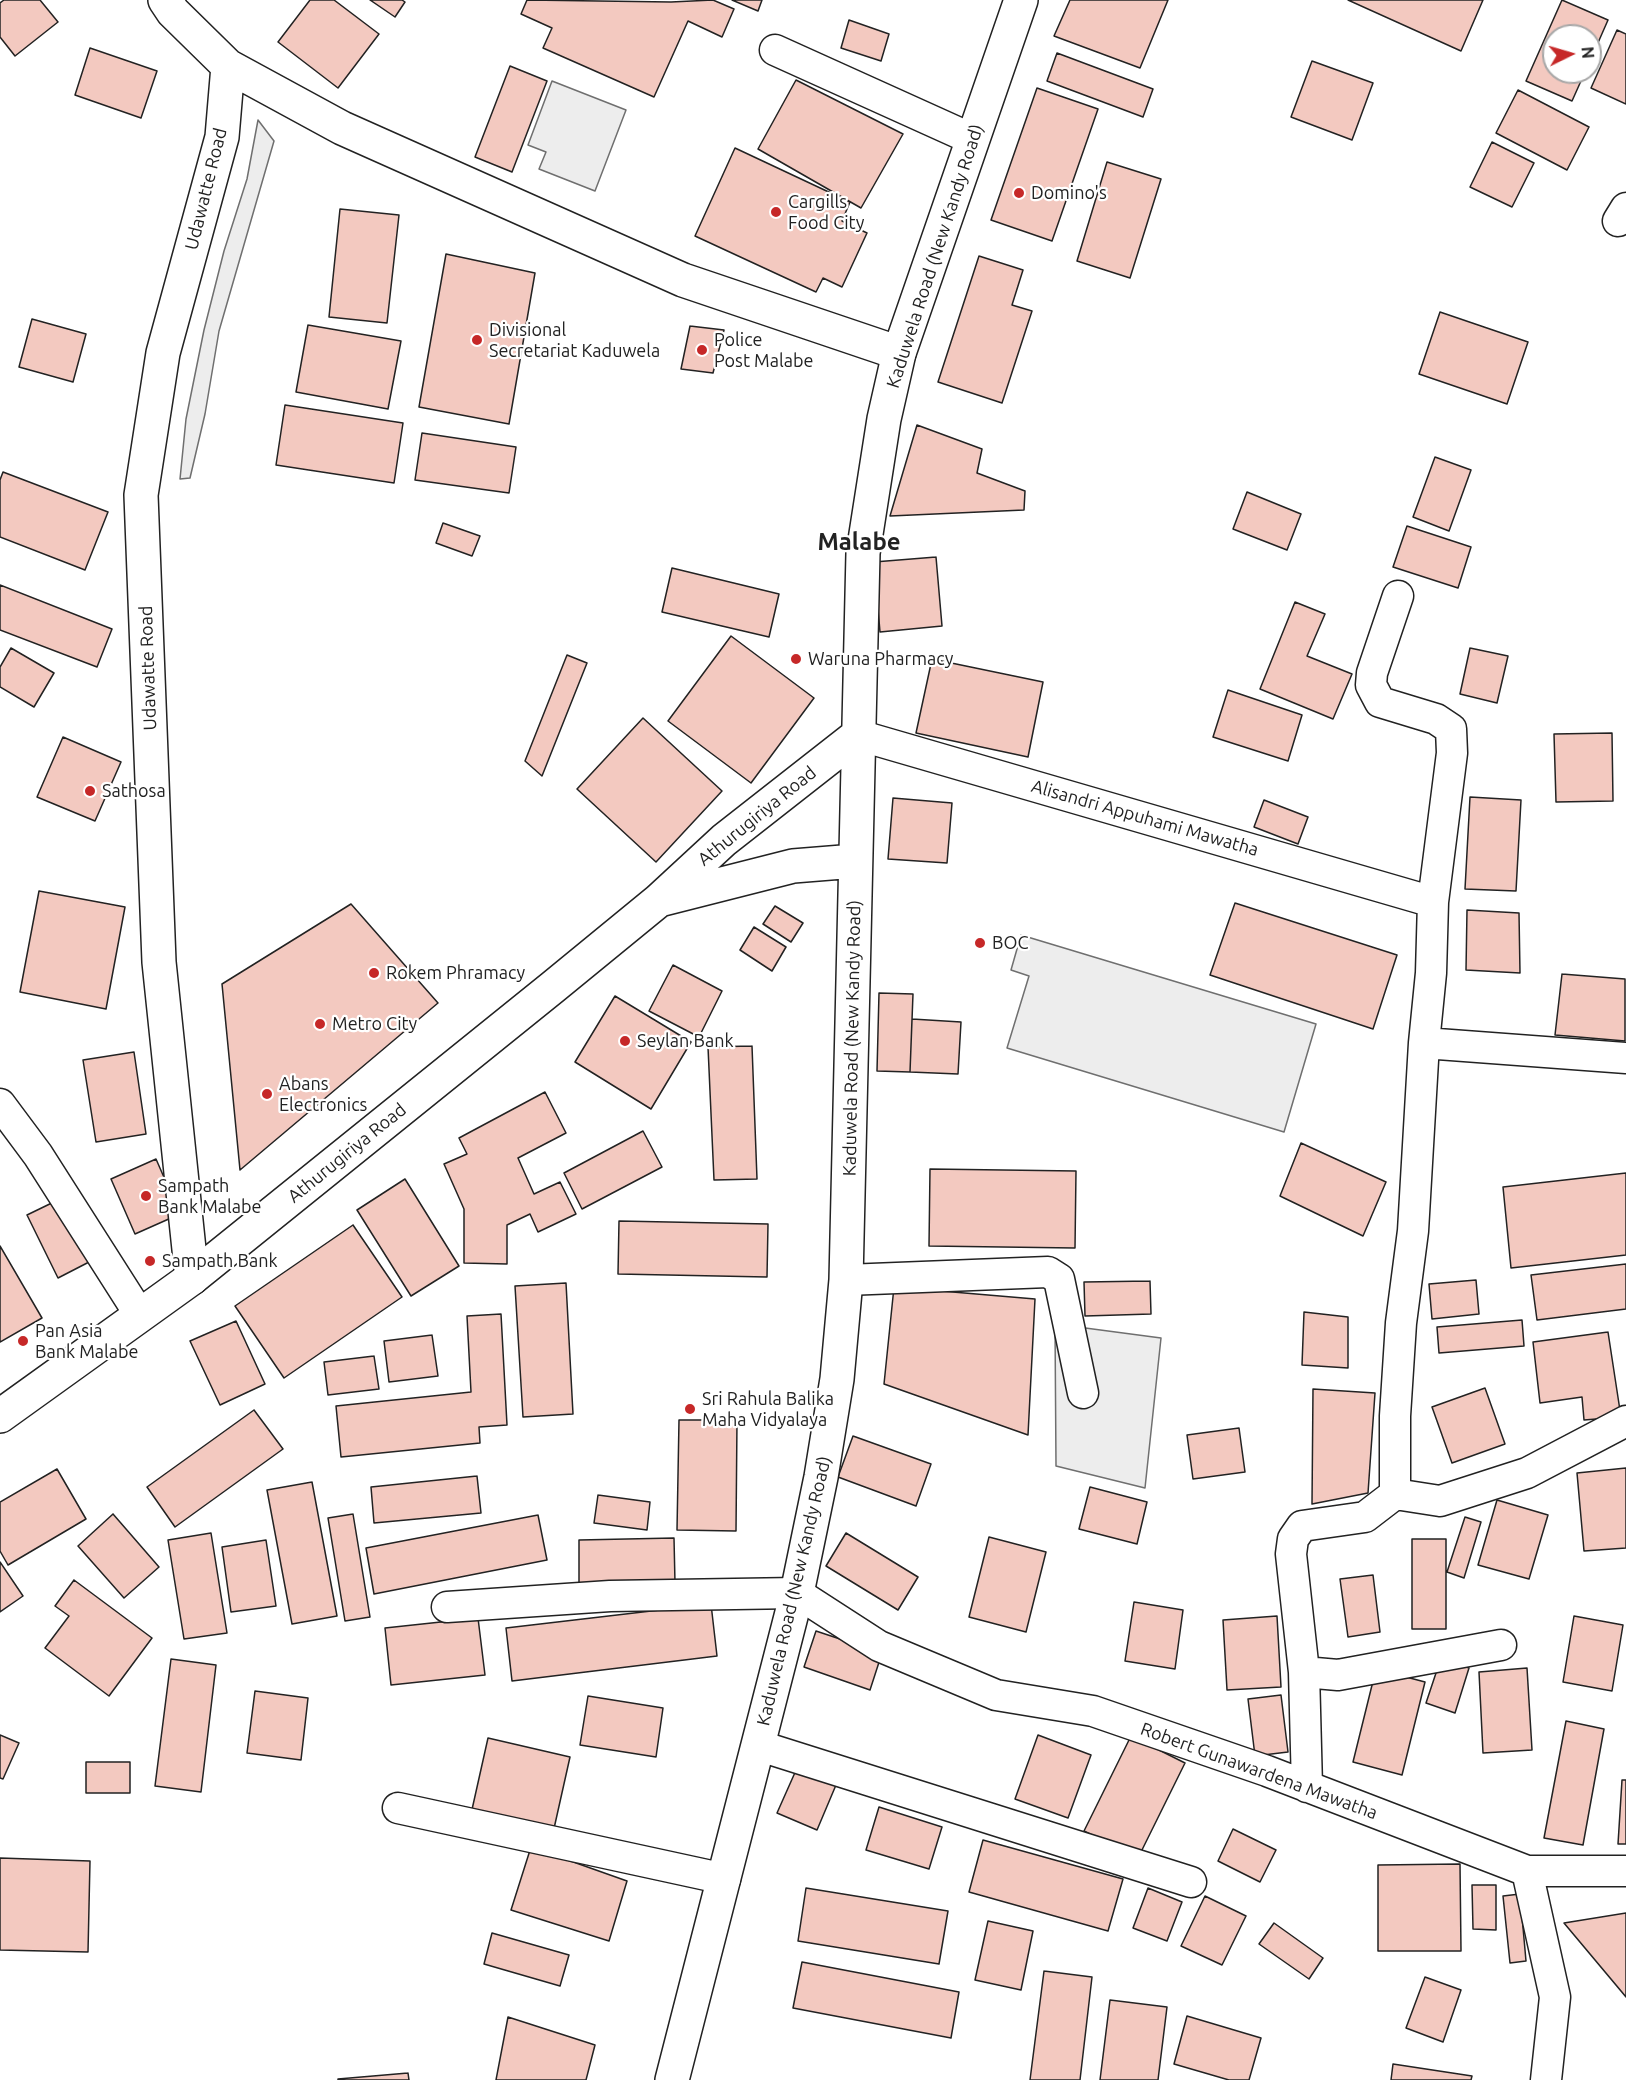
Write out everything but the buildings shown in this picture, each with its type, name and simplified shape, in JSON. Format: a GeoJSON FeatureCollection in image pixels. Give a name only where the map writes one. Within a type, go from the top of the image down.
{"type":"FeatureCollection","features":[{"type":"Feature","properties":{"kind":"main road"},"geometry":{"type":"LineString","coordinates":[[165,0],[173,12],[228,66],[342,128],[683,280],[899,353]]}},
{"type":"Feature","properties":{"kind":"main road","name":"Kaduwela Road (New Kandy Road)"},"geometry":{"type":"LineString","coordinates":[[672,2080],[760,1746],[797,1593],[821,1477],[837,1379],[846,1280],[863,553],[884,419],[899,353],[1021,0]]}},
{"type":"Feature","properties":{"kind":"main road","name":"Udawatte Road"},"geometry":{"type":"LineString","coordinates":[[192,1278],[159,962],[141,495],[163,353],[222,137],[228,66]]}},
{"type":"Feature","properties":{"kind":"main road","name":"Athurugiriya Road"},"geometry":{"type":"LineString","coordinates":[[0,1416],[192,1278],[658,901],[724,840],[858,735]]}},
{"type":"Feature","properties":{"kind":"main road","name":"Athurugiriya Road"},"geometry":{"type":"LineString","coordinates":[[658,901],[793,866],[855,861]]}},
{"type":"Feature","properties":{"kind":"street"},"geometry":{"type":"LineString","coordinates":[[775,50],[972,139]]}},
{"type":"Feature","properties":{"kind":"street"},"geometry":{"type":"LineString","coordinates":[[1395,1494],[1401,1323],[1413,1231],[1424,1043],[1431,973],[1433,902],[1452,753],[1451,729],[1436,719],[1380,702],[1371,685],[1372,673],[1398,596]]}},
{"type":"Feature","properties":{"kind":"street","name":"Alisandri Appuhami Mawatha"},"geometry":{"type":"LineString","coordinates":[[858,735],[1433,902]]}},
{"type":"Feature","properties":{"kind":"street"},"geometry":{"type":"LineString","coordinates":[[1424,1043],[1626,1058]]}},
{"type":"Feature","properties":{"kind":"street"},"geometry":{"type":"LineString","coordinates":[[0,1104],[38,1155],[140,1316]]}},
{"type":"Feature","properties":{"kind":"street"},"geometry":{"type":"LineString","coordinates":[[846,1280],[1048,1272],[1059,1279],[1083,1393]]}},
{"type":"Feature","properties":{"kind":"street"},"geometry":{"type":"LineString","coordinates":[[1307,1787],[1304,1672],[1291,1554],[1293,1539],[1302,1526],[1365,1517],[1395,1494],[1440,1501],[1516,1477],[1626,1421]]}},
{"type":"Feature","properties":{"kind":"street"},"geometry":{"type":"LineString","coordinates":[[447,1607],[610,1596],[797,1593]]}},
{"type":"Feature","properties":{"kind":"street","name":"Robert Gunawardena Mawatha"},"geometry":{"type":"LineString","coordinates":[[797,1593],[879,1646],[996,1695],[1092,1711],[1267,1771],[1527,1871]]}},
{"type":"Feature","properties":{"kind":"street"},"geometry":{"type":"LineString","coordinates":[[1304,1672],[1338,1675],[1501,1645]]}},
{"type":"Feature","properties":{"kind":"street"},"geometry":{"type":"LineString","coordinates":[[760,1746],[1191,1882]]}},
{"type":"Feature","properties":{"kind":"street"},"geometry":{"type":"LineString","coordinates":[[398,1808],[724,1880]]}},
{"type":"Feature","properties":{"kind":"street"},"geometry":{"type":"LineString","coordinates":[[1546,2080],[1555,1997],[1527,1871],[1626,1871]]}},
{"type":"Feature","properties":{"kind":"shaded area"},"geometry":{"type":"Polygon","coordinates":[[[552,81],[626,110],[595,191],[539,169],[546,152],[528,145],[552,81]]]}},
{"type":"Feature","properties":{"kind":"shaded area"},"geometry":{"type":"Polygon","coordinates":[[[258,120],[274,141],[219,331],[205,414],[190,478],[180,479],[186,419],[204,330],[224,251],[247,179],[258,120]]]}},
{"type":"Feature","properties":{"kind":"shaded area"},"geometry":{"type":"Polygon","coordinates":[[[1021,935],[1316,1024],[1284,1132],[1007,1048],[1029,976],[1011,970],[1021,935]]]}},
{"type":"Feature","properties":{"kind":"shaded area"},"geometry":{"type":"Polygon","coordinates":[[[1055,1324],[1161,1338],[1145,1488],[1056,1466],[1055,1324]]]}},
{"type":"Feature","properties":{"kind":"place","name":"Domino's"},"geometry":{"type":"Point","coordinates":[1019,193]}},
{"type":"Feature","properties":{"kind":"place","name":"Cargills Food City"},"geometry":{"type":"Point","coordinates":[776,212]}},
{"type":"Feature","properties":{"kind":"place","name":"Divisional Secretariat Kaduwela"},"geometry":{"type":"Point","coordinates":[477,340]}},
{"type":"Feature","properties":{"kind":"place","name":"Police Post Malabe"},"geometry":{"type":"Point","coordinates":[702,350]}},
{"type":"Feature","properties":{"kind":"place","name":"Waruna Pharmacy"},"geometry":{"type":"Point","coordinates":[796,659]}},
{"type":"Feature","properties":{"kind":"place","name":"Sathosa"},"geometry":{"type":"Point","coordinates":[90,791]}},
{"type":"Feature","properties":{"kind":"place","name":"BOC"},"geometry":{"type":"Point","coordinates":[980,943]}},
{"type":"Feature","properties":{"kind":"place","name":"Rokem Phramacy"},"geometry":{"type":"Point","coordinates":[374,973]}},
{"type":"Feature","properties":{"kind":"place","name":"Metro City"},"geometry":{"type":"Point","coordinates":[320,1024]}},
{"type":"Feature","properties":{"kind":"place","name":"Seylan Bank"},"geometry":{"type":"Point","coordinates":[625,1041]}},
{"type":"Feature","properties":{"kind":"place","name":"Abans Electronics"},"geometry":{"type":"Point","coordinates":[267,1094]}},
{"type":"Feature","properties":{"kind":"place","name":"Sampath Bank Malabe"},"geometry":{"type":"Point","coordinates":[146,1196]}},
{"type":"Feature","properties":{"kind":"place","name":"Sampath Bank"},"geometry":{"type":"Point","coordinates":[150,1261]}},
{"type":"Feature","properties":{"kind":"place","name":"Pan Asia Bank Malabe"},"geometry":{"type":"Point","coordinates":[23,1341]}},
{"type":"Feature","properties":{"kind":"place","name":"Sri Rahula Balika Maha Vidyalaya"},"geometry":{"type":"Point","coordinates":[690,1409]}},
{"type":"Feature","properties":{"kind":"district","name":"Malabe"},"geometry":{"type":"Point","coordinates":[859,542]}}]}
